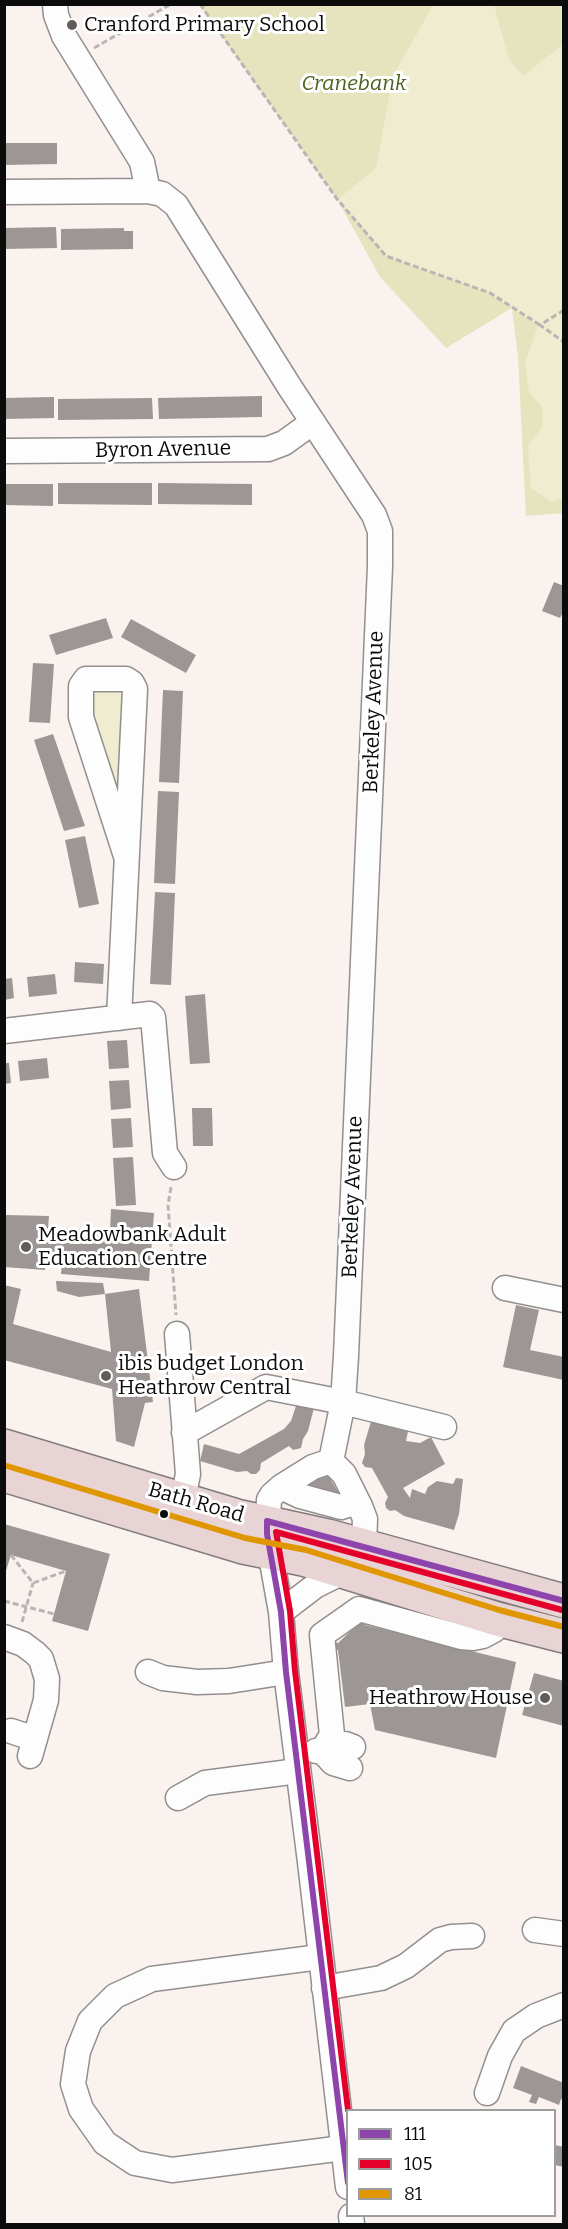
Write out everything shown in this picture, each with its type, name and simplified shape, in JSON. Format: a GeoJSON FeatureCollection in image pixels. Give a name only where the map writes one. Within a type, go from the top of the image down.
{"type":"FeatureCollection","features":[{"type":"Feature","properties":{"kind":"highway","name":"Bath Road"},"geometry":{"type":"LineString","coordinates":[[4,1446],[237,1516],[269,1537],[354,1558],[564,1601]]}},
{"type":"Feature","properties":{"kind":"highway","name":"Bath Road"},"geometry":{"type":"LineString","coordinates":[[4,1475],[243,1547],[269,1537]]}},
{"type":"Feature","properties":{"kind":"highway","name":"Bath Road"},"geometry":{"type":"LineString","coordinates":[[354,1558],[497,1619],[564,1636]]}},
{"type":"Feature","properties":{"kind":"street"},"geometry":{"type":"LineString","coordinates":[[4,192],[148,190],[142,162],[64,36],[56,15],[56,4]]}},
{"type":"Feature","properties":{"kind":"street","name":"Berkeley Avenue"},"geometry":{"type":"LineString","coordinates":[[148,190],[162,194],[176,204],[374,515],[381,541],[343,1402],[331,1461]]}},
{"type":"Feature","properties":{"kind":"street","name":"Byron Avenue"},"geometry":{"type":"LineString","coordinates":[[4,451],[268,449],[284,442],[313,422]]}},
{"type":"Feature","properties":{"kind":"street"},"geometry":{"type":"LineString","coordinates":[[119,1018],[135,689],[132,683],[126,680],[86,679],[81,686],[80,714],[126,856]]}},
{"type":"Feature","properties":{"kind":"street"},"geometry":{"type":"LineString","coordinates":[[4,1031],[150,1014],[153,1017],[165,1153],[174,1167]]}},
{"type":"Feature","properties":{"kind":"street"},"geometry":{"type":"LineString","coordinates":[[505,1288],[564,1300]]}},
{"type":"Feature","properties":{"kind":"street"},"geometry":{"type":"LineString","coordinates":[[177,1334],[188,1474],[183,1499]]}},
{"type":"Feature","properties":{"kind":"street"},"geometry":{"type":"LineString","coordinates":[[184,1433],[266,1387],[343,1402],[444,1427]]}},
{"type":"Feature","properties":{"kind":"street"},"geometry":{"type":"LineString","coordinates":[[281,1612],[354,1558],[365,1519],[344,1474],[331,1461],[313,1467],[281,1487],[269,1500],[269,1537],[281,1612],[286,1672],[346,2171]]}},
{"type":"Feature","properties":{"kind":"street"},"geometry":{"type":"LineString","coordinates":[[281,1487],[301,1488],[359,1504]]}},
{"type":"Feature","properties":{"kind":"street"},"geometry":{"type":"LineString","coordinates":[[178,1798],[205,1783],[297,1762],[322,1751],[332,1735],[322,1635],[359,1610],[461,1637],[473,1638],[494,1630],[497,1619]]}},
{"type":"Feature","properties":{"kind":"street"},"geometry":{"type":"LineString","coordinates":[[11,1639],[41,1659],[47,1678],[46,1700],[32,1748],[11,1731]]}},
{"type":"Feature","properties":{"kind":"street"},"geometry":{"type":"LineString","coordinates":[[148,1672],[163,1678],[197,1682],[229,1681],[286,1672]]}},
{"type":"Feature","properties":{"kind":"street"},"geometry":{"type":"LineString","coordinates":[[322,1751],[333,1763],[352,1757]]}},
{"type":"Feature","properties":{"kind":"street"},"geometry":{"type":"LineString","coordinates":[[535,1930],[564,1934]]}},
{"type":"Feature","properties":{"kind":"street"},"geometry":{"type":"LineString","coordinates":[[324,1988],[381,1978],[406,1966],[440,1940],[472,1936]]}},
{"type":"Feature","properties":{"kind":"street"},"geometry":{"type":"LineString","coordinates":[[320,1957],[152,1979],[115,1996],[90,2021],[78,2051],[74,2084],[81,2109],[105,2143],[135,2163],[171,2170],[343,2148]]}},
{"type":"Feature","properties":{"kind":"street"},"geometry":{"type":"LineString","coordinates":[[487,2093],[500,2056],[511,2035],[536,2016],[564,2005]]}},
{"type":"Feature","properties":{"kind":"path"},"geometry":{"type":"LineString","coordinates":[[77,57],[171,4]]}},
{"type":"Feature","properties":{"kind":"path"},"geometry":{"type":"LineString","coordinates":[[200,4],[338,199],[386,256],[490,293],[564,342]]}},
{"type":"Feature","properties":{"kind":"path"},"geometry":{"type":"LineString","coordinates":[[540,325],[564,310]]}},
{"type":"Feature","properties":{"kind":"path"},"geometry":{"type":"LineString","coordinates":[[174,1167],[168,1205],[177,1334]]}},
{"type":"Feature","properties":{"kind":"path"},"geometry":{"type":"LineString","coordinates":[[11,1555],[33,1583]]}},
{"type":"Feature","properties":{"kind":"path"},"geometry":{"type":"LineString","coordinates":[[33,1583],[66,1570]]}},
{"type":"Feature","properties":{"kind":"path"},"geometry":{"type":"LineString","coordinates":[[11,1639],[27,1606],[33,1583]]}},
{"type":"Feature","properties":{"kind":"path"},"geometry":{"type":"LineString","coordinates":[[4,1601],[54,1614]]}},
{"type":"Feature","properties":{"kind":"green space"},"geometry":{"type":"Polygon","coordinates":[[[200,5],[563,5],[563,513],[526,516],[518,356],[512,308],[490,293],[386,256],[337,199],[200,5]]]}},
{"type":"Feature","properties":{"kind":"green space","name":"Cranebank"},"geometry":{"type":"Polygon","coordinates":[[[200,5],[433,5],[393,76],[376,168],[338,199],[386,256],[490,293],[512,308],[446,348],[380,277],[337,199],[200,5]]]}},
{"type":"Feature","properties":{"kind":"green space"},"geometry":{"type":"Polygon","coordinates":[[[494,5],[563,5],[563,44],[523,76],[509,59],[494,5]]]}},
{"type":"Feature","properties":{"kind":"green space"},"geometry":{"type":"Polygon","coordinates":[[[512,308],[538,326],[525,363],[529,392],[542,407],[543,426],[528,445],[531,488],[552,502],[563,498],[563,513],[526,516],[518,356],[512,308]]]}},
{"type":"Feature","properties":{"kind":"green space"},"geometry":{"type":"Polygon","coordinates":[[[90,687],[126,687],[119,800],[89,722],[90,687]]]}},
{"type":"Feature","properties":{"kind":"building"},"geometry":{"type":"Polygon","coordinates":[[[4,143],[57,143],[57,164],[4,165],[4,143]]]}},
{"type":"Feature","properties":{"kind":"building"},"geometry":{"type":"Polygon","coordinates":[[[56,227],[57,248],[4,249],[4,228],[56,227]]]}},
{"type":"Feature","properties":{"kind":"building"},"geometry":{"type":"Polygon","coordinates":[[[124,228],[124,231],[133,231],[133,249],[61,250],[61,229],[124,228]]]}},
{"type":"Feature","properties":{"kind":"building"},"geometry":{"type":"Polygon","coordinates":[[[262,396],[262,417],[159,419],[158,398],[262,396]]]}},
{"type":"Feature","properties":{"kind":"building"},"geometry":{"type":"Polygon","coordinates":[[[54,397],[54,418],[4,419],[4,398],[54,397]]]}},
{"type":"Feature","properties":{"kind":"building"},"geometry":{"type":"Polygon","coordinates":[[[152,398],[153,419],[58,420],[58,399],[152,398]]]}},
{"type":"Feature","properties":{"kind":"building"},"geometry":{"type":"Polygon","coordinates":[[[58,483],[152,483],[152,505],[58,504],[58,483]]]}},
{"type":"Feature","properties":{"kind":"building"},"geometry":{"type":"Polygon","coordinates":[[[158,483],[252,484],[252,505],[158,504],[158,483]]]}},
{"type":"Feature","properties":{"kind":"building"},"geometry":{"type":"Polygon","coordinates":[[[4,484],[53,484],[53,506],[4,505],[4,484]]]}},
{"type":"Feature","properties":{"kind":"building"},"geometry":{"type":"Polygon","coordinates":[[[554,582],[564,586],[564,610],[560,618],[542,611],[554,582]]]}},
{"type":"Feature","properties":{"kind":"building"},"geometry":{"type":"Polygon","coordinates":[[[106,618],[113,638],[56,655],[49,635],[106,618]]]}},
{"type":"Feature","properties":{"kind":"building"},"geometry":{"type":"Polygon","coordinates":[[[131,619],[196,655],[186,673],[121,637],[131,619]]]}},
{"type":"Feature","properties":{"kind":"building"},"geometry":{"type":"Polygon","coordinates":[[[33,663],[54,664],[50,723],[29,722],[33,663]]]}},
{"type":"Feature","properties":{"kind":"building"},"geometry":{"type":"Polygon","coordinates":[[[163,690],[183,691],[179,783],[159,782],[163,690]]]}},
{"type":"Feature","properties":{"kind":"building"},"geometry":{"type":"Polygon","coordinates":[[[53,734],[85,826],[64,831],[34,740],[53,734]]]}},
{"type":"Feature","properties":{"kind":"building"},"geometry":{"type":"Polygon","coordinates":[[[158,791],[179,792],[175,884],[154,883],[158,791]]]}},
{"type":"Feature","properties":{"kind":"building"},"geometry":{"type":"Polygon","coordinates":[[[85,836],[99,904],[79,908],[65,840],[85,836]]]}},
{"type":"Feature","properties":{"kind":"building"},"geometry":{"type":"Polygon","coordinates":[[[155,892],[175,893],[171,985],[150,984],[155,892]]]}},
{"type":"Feature","properties":{"kind":"building"},"geometry":{"type":"Polygon","coordinates":[[[75,962],[104,964],[103,984],[74,982],[75,962]]]}},
{"type":"Feature","properties":{"kind":"building"},"geometry":{"type":"Polygon","coordinates":[[[55,974],[57,994],[29,997],[27,977],[55,974]]]}},
{"type":"Feature","properties":{"kind":"building"},"geometry":{"type":"Polygon","coordinates":[[[12,978],[14,998],[4,1000],[4,979],[12,978]]]}},
{"type":"Feature","properties":{"kind":"building"},"geometry":{"type":"Polygon","coordinates":[[[205,994],[210,1063],[190,1064],[185,996],[205,994]]]}},
{"type":"Feature","properties":{"kind":"building"},"geometry":{"type":"Polygon","coordinates":[[[127,1040],[129,1068],[109,1069],[107,1041],[127,1040]]]}},
{"type":"Feature","properties":{"kind":"building"},"geometry":{"type":"Polygon","coordinates":[[[47,1058],[49,1078],[20,1081],[18,1061],[47,1058]]]}},
{"type":"Feature","properties":{"kind":"building"},"geometry":{"type":"Polygon","coordinates":[[[4,1063],[9,1063],[11,1083],[4,1084],[4,1063]]]}},
{"type":"Feature","properties":{"kind":"building"},"geometry":{"type":"Polygon","coordinates":[[[129,1080],[131,1108],[111,1110],[109,1081],[129,1080]]]}},
{"type":"Feature","properties":{"kind":"building"},"geometry":{"type":"Polygon","coordinates":[[[192,1108],[212,1108],[213,1146],[193,1146],[192,1108]]]}},
{"type":"Feature","properties":{"kind":"building"},"geometry":{"type":"Polygon","coordinates":[[[131,1118],[133,1147],[113,1148],[111,1119],[131,1118]]]}},
{"type":"Feature","properties":{"kind":"building"},"geometry":{"type":"Polygon","coordinates":[[[133,1157],[136,1205],[116,1206],[113,1158],[133,1157]]]}},
{"type":"Feature","properties":{"kind":"building"},"geometry":{"type":"Polygon","coordinates":[[[111,1209],[154,1213],[149,1281],[61,1274],[63,1254],[46,1252],[45,1270],[4,1267],[6,1215],[49,1216],[47,1242],[63,1243],[65,1228],[110,1231],[111,1209]]]}},
{"type":"Feature","properties":{"kind":"building"},"geometry":{"type":"Polygon","coordinates":[[[56,1281],[103,1283],[105,1294],[79,1297],[57,1291],[56,1281]]]}},
{"type":"Feature","properties":{"kind":"building","name":"ibis budget London Heathrow Central"},"geometry":{"type":"Polygon","coordinates":[[[4,1285],[21,1289],[13,1324],[111,1352],[105,1294],[139,1289],[153,1402],[145,1403],[134,1447],[116,1441],[112,1389],[4,1360],[4,1285]]]}},
{"type":"Feature","properties":{"kind":"building"},"geometry":{"type":"Polygon","coordinates":[[[516,1305],[539,1310],[530,1350],[564,1357],[564,1380],[503,1367],[516,1305]]]}},
{"type":"Feature","properties":{"kind":"building"},"geometry":{"type":"Polygon","coordinates":[[[298,1400],[315,1404],[301,1448],[293,1450],[289,1446],[261,1463],[260,1470],[256,1474],[247,1471],[237,1472],[200,1461],[204,1444],[239,1454],[284,1429],[291,1421],[298,1400]]]}},
{"type":"Feature","properties":{"kind":"building"},"geometry":{"type":"Polygon","coordinates":[[[372,1418],[409,1427],[406,1441],[420,1443],[431,1437],[445,1464],[403,1488],[410,1498],[412,1489],[425,1494],[428,1487],[437,1481],[453,1484],[456,1478],[463,1479],[459,1514],[454,1530],[404,1516],[395,1510],[390,1511],[386,1508],[385,1503],[388,1497],[372,1468],[365,1467],[362,1463],[365,1454],[364,1445],[372,1418]]]}},
{"type":"Feature","properties":{"kind":"building"},"geometry":{"type":"Polygon","coordinates":[[[327,1473],[340,1495],[305,1486],[327,1473]]]}},
{"type":"Feature","properties":{"kind":"building"},"geometry":{"type":"Polygon","coordinates":[[[4,1524],[110,1554],[88,1631],[52,1621],[66,1571],[11,1555],[4,1577],[4,1524]]]}},
{"type":"Feature","properties":{"kind":"building"},"geometry":{"type":"Polygon","coordinates":[[[364,1621],[365,1625],[516,1662],[496,1758],[375,1730],[370,1704],[345,1707],[338,1650],[334,1649],[333,1645],[357,1625],[357,1622],[364,1621]]]}},
{"type":"Feature","properties":{"kind":"building","name":"Heathrow House"},"geometry":{"type":"Polygon","coordinates":[[[534,1673],[564,1681],[564,1726],[522,1715],[534,1673]]]}},
{"type":"Feature","properties":{"kind":"building"},"geometry":{"type":"Polygon","coordinates":[[[521,2066],[564,2083],[564,2100],[561,2099],[559,2105],[539,2097],[536,2104],[529,2102],[532,2095],[513,2088],[521,2066]]]}},
{"type":"Feature","properties":{"kind":"building"},"geometry":{"type":"Polygon","coordinates":[[[556,2145],[564,2147],[564,2167],[556,2165],[556,2145]]]}},
{"type":"Feature","properties":{"kind":"transit line","name":"81"},"geometry":{"type":"LineString","coordinates":[[7,1466],[245,1538],[306,1550],[499,1610],[564,1627]]}},
{"type":"Feature","properties":{"kind":"transit line","name":"111"},"geometry":{"type":"LineString","coordinates":[[346,2167],[286,1672],[281,1612],[267,1534],[267,1521],[564,1601]]}},
{"type":"Feature","properties":{"kind":"transit line","name":"105"},"geometry":{"type":"LineString","coordinates":[[348,2109],[295,1671],[290,1611],[276,1532],[562,1610]]}},
{"type":"Feature","properties":{"kind":"place","name":"Cranford Primary School"},"geometry":{"type":"Point","coordinates":[72,25]}},
{"type":"Feature","properties":{"kind":"place","name":"Meadowbank Adult Education Centre"},"geometry":{"type":"Point","coordinates":[26,1247]}},
{"type":"Feature","properties":{"kind":"place","name":"ibis budget London Heathrow Central"},"geometry":{"type":"Point","coordinates":[106,1376]}},
{"type":"Feature","properties":{"kind":"place","name":"Heathrow House"},"geometry":{"type":"Point","coordinates":[545,1698]}}]}
